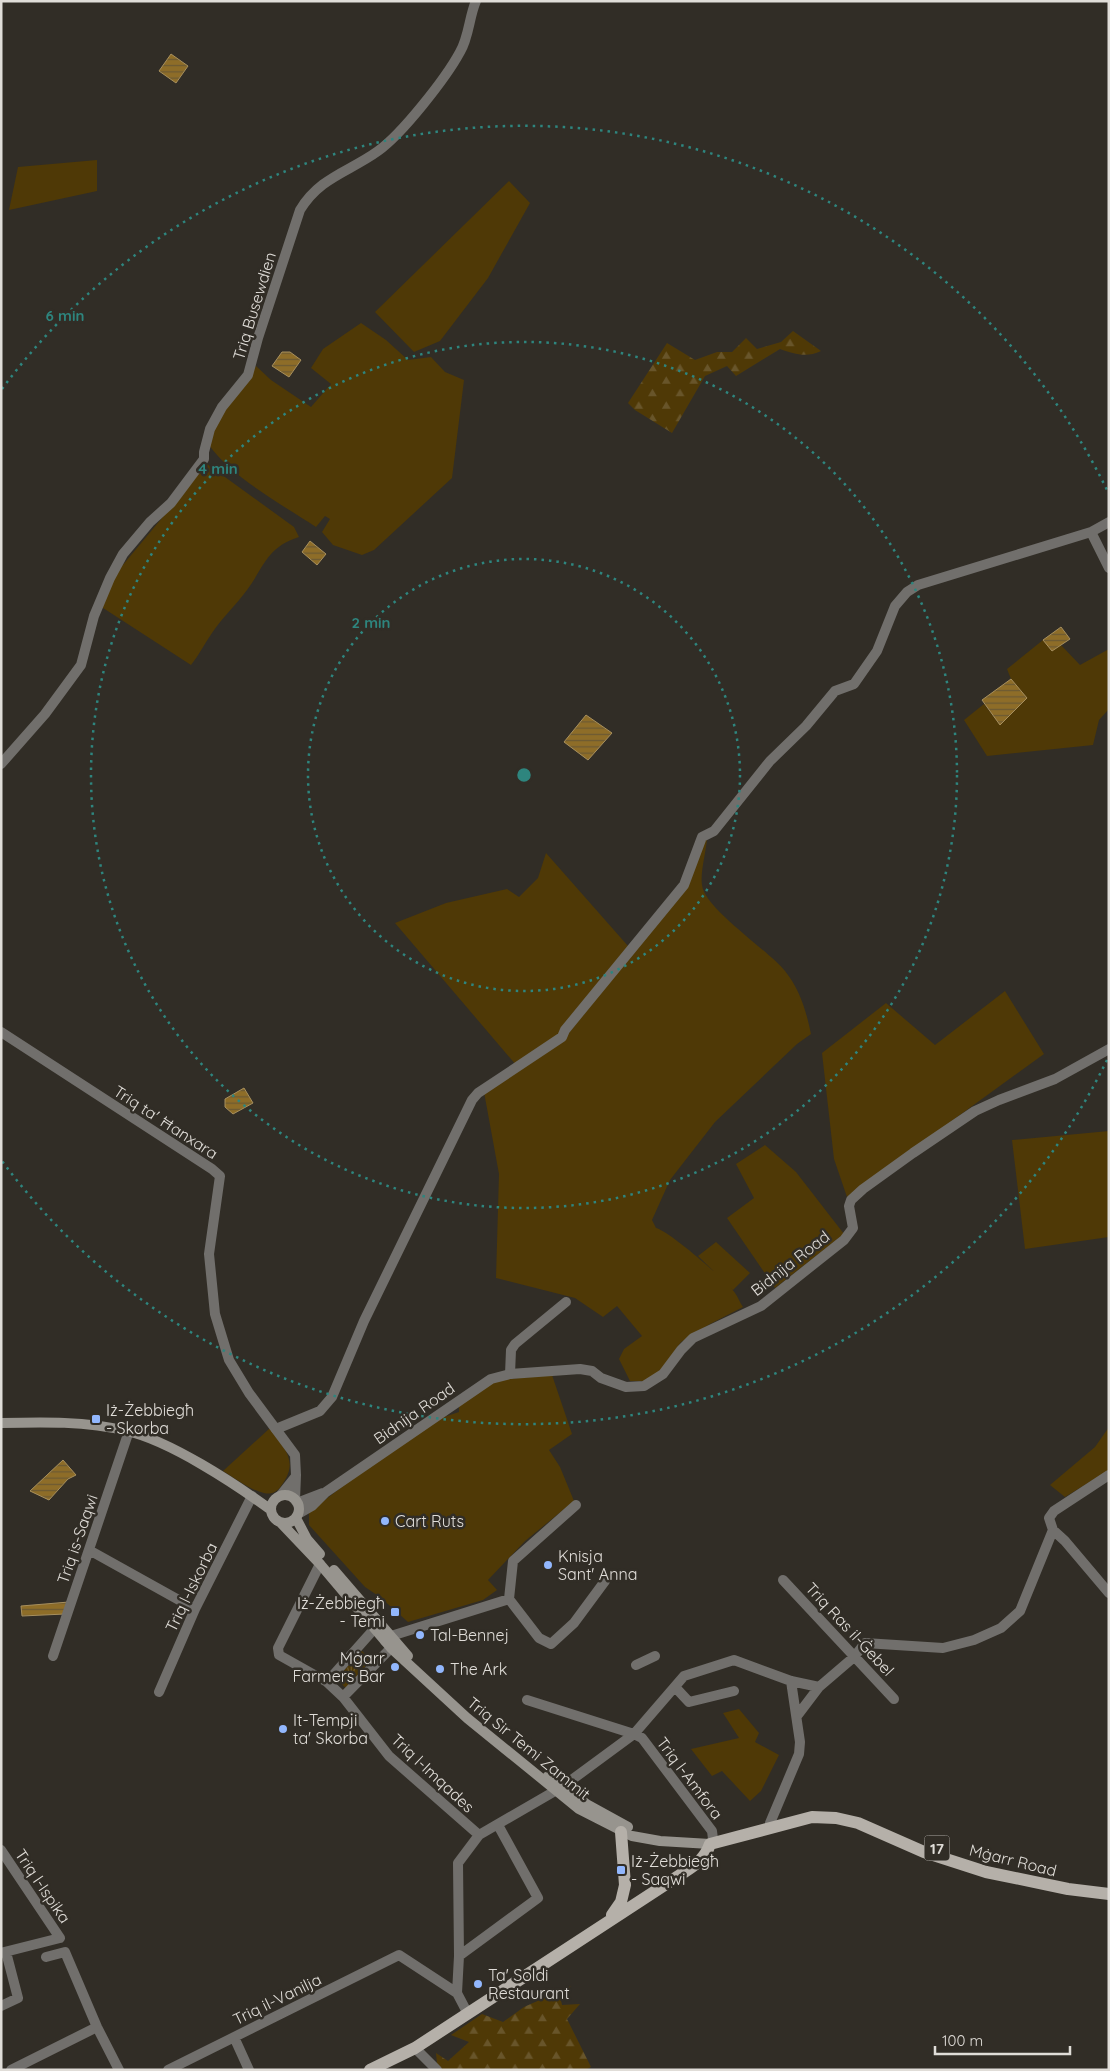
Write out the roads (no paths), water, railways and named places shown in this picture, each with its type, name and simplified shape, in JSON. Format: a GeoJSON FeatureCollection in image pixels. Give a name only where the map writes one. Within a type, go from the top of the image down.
{"type":"FeatureCollection","features":[{"type":"Feature","properties":{"kind":"main road"},"geometry":{"type":"LineString","coordinates":[[1,1423],[97,1425],[129,1431],[175,1450],[252,1496],[271,1510],[274,1518],[281,1523],[289,1523],[296,1508],[288,1496],[278,1498],[252,1496]]}},
{"type":"Feature","properties":{"kind":"main road"},"geometry":{"type":"LineString","coordinates":[[271,1510],[278,1498]]}},
{"type":"Feature","properties":{"kind":"main road","name":"Triq Sir Temi Zammit"},"geometry":{"type":"LineString","coordinates":[[296,1508],[307,1539],[389,1642]]}},
{"type":"Feature","properties":{"kind":"main road","name":"Triq Sir Temi Zammit"},"geometry":{"type":"LineString","coordinates":[[281,1523],[320,1564],[375,1628],[467,1718],[558,1789],[579,1809],[621,1832],[660,1841],[712,1842]]}},
{"type":"Feature","properties":{"kind":"main road","name":"Triq Sir Temi Zammit"},"geometry":{"type":"LineString","coordinates":[[558,1789],[624,1826],[645,1834],[712,1842]]}},
{"type":"Feature","properties":{"kind":"main road","name":"Mġarr Road"},"geometry":{"type":"LineString","coordinates":[[712,1842],[810,1811],[837,1810],[860,1817],[929,1846],[987,1864],[1069,1882],[1109,1886]]}},
{"type":"Feature","properties":{"kind":"main road","name":"Mġarr Road"},"geometry":{"type":"LineString","coordinates":[[712,1842],[812,1817],[836,1818],[858,1824],[924,1852],[986,1872],[1068,1890],[1109,1894]]}},
{"type":"Feature","properties":{"kind":"main road"},"geometry":{"type":"LineString","coordinates":[[607,1921],[621,1902],[625,1885],[621,1832]]}},
{"type":"Feature","properties":{"kind":"main road"},"geometry":{"type":"LineString","coordinates":[[370,2070],[415,2048],[645,1898],[701,1860],[712,1842]]}},
{"type":"Feature","properties":{"kind":"main road"},"geometry":{"type":"LineString","coordinates":[[625,1885],[631,1895],[645,1898]]}},
{"type":"Feature","properties":{"kind":"street","name":"Triq Busewdien"},"geometry":{"type":"LineString","coordinates":[[1,764],[45,714],[81,665],[94,616],[110,578],[123,554],[150,522],[172,503],[204,459],[210,429],[222,407],[248,374],[300,210],[318,187],[378,151],[410,118],[461,51],[476,1]]}},
{"type":"Feature","properties":{"kind":"street"},"geometry":{"type":"LineString","coordinates":[[276,1429],[320,1411],[332,1397],[364,1321],[472,1100],[478,1092],[562,1037],[565,1030],[604,985],[627,952],[684,885],[702,837],[714,831],[770,761],[806,726],[835,690],[854,684],[875,655],[892,610],[907,592],[918,585],[1091,532],[1109,522]]}},
{"type":"Feature","properties":{"kind":"street"},"geometry":{"type":"LineString","coordinates":[[1091,532],[1109,568]]}},
{"type":"Feature","properties":{"kind":"street","name":"Triq ta' Ħanxara"},"geometry":{"type":"LineString","coordinates":[[1,1032],[220,1176],[209,1254],[215,1314],[229,1360],[249,1393],[295,1455],[296,1508]]}},
{"type":"Feature","properties":{"kind":"street","name":"Bidnija Road"},"geometry":{"type":"LineString","coordinates":[[296,1508],[326,1492],[491,1379],[510,1374],[580,1369],[592,1371],[601,1378],[626,1387],[638,1388],[652,1382],[663,1374],[694,1338],[761,1306],[844,1240],[853,1228],[849,1206],[851,1200],[898,1163],[975,1111],[1055,1079],[1109,1049]]}},
{"type":"Feature","properties":{"kind":"street"},"geometry":{"type":"LineString","coordinates":[[510,1374],[511,1350],[515,1344],[566,1302]]}},
{"type":"Feature","properties":{"kind":"street","name":"Triq is-Saqwi"},"geometry":{"type":"LineString","coordinates":[[53,1656],[129,1431]]}},
{"type":"Feature","properties":{"kind":"street"},"geometry":{"type":"LineString","coordinates":[[278,1498],[296,1475]]}},
{"type":"Feature","properties":{"kind":"street"},"geometry":{"type":"LineString","coordinates":[[1109,1475],[1054,1511],[1049,1518],[1053,1530],[1065,1541],[1109,1594]]}},
{"type":"Feature","properties":{"kind":"street","name":"Triq l-Iskorba"},"geometry":{"type":"LineString","coordinates":[[159,1692],[195,1609],[252,1496]]}},
{"type":"Feature","properties":{"kind":"street"},"geometry":{"type":"LineString","coordinates":[[576,1505],[513,1561],[509,1599],[538,1638],[551,1644],[574,1623],[605,1581]]}},
{"type":"Feature","properties":{"kind":"street"},"geometry":{"type":"LineString","coordinates":[[797,1716],[819,1687],[854,1657],[865,1643],[943,1648],[974,1640],[1001,1628],[1020,1611],[1053,1530]]}},
{"type":"Feature","properties":{"kind":"street"},"geometry":{"type":"LineString","coordinates":[[88,1550],[195,1609]]}},
{"type":"Feature","properties":{"kind":"street","name":"Triq l-Imqades"},"geometry":{"type":"LineString","coordinates":[[320,1564],[278,1648],[279,1655],[327,1682],[343,1697],[390,1756],[479,1836]]}},
{"type":"Feature","properties":{"kind":"street","name":"Triq Ras il-Ġebel"},"geometry":{"type":"LineString","coordinates":[[783,1580],[894,1699]]}},
{"type":"Feature","properties":{"kind":"street"},"geometry":{"type":"LineString","coordinates":[[343,1697],[389,1642],[509,1599]]}},
{"type":"Feature","properties":{"kind":"street"},"geometry":{"type":"LineString","coordinates":[[327,1682],[375,1628]]}},
{"type":"Feature","properties":{"kind":"street"},"geometry":{"type":"LineString","coordinates":[[636,1665],[655,1656]]}},
{"type":"Feature","properties":{"kind":"street"},"geometry":{"type":"LineString","coordinates":[[468,2014],[457,1992],[459,1956],[458,1863],[479,1836],[558,1789],[634,1734],[684,1676],[734,1660],[791,1681],[819,1687]]}},
{"type":"Feature","properties":{"kind":"street"},"geometry":{"type":"LineString","coordinates":[[770,1823],[799,1754],[797,1716],[791,1681]]}},
{"type":"Feature","properties":{"kind":"street"},"geometry":{"type":"LineString","coordinates":[[675,1687],[689,1702],[734,1691]]}},
{"type":"Feature","properties":{"kind":"street"},"geometry":{"type":"LineString","coordinates":[[527,1700],[634,1734]]}},
{"type":"Feature","properties":{"kind":"street","name":"Triq l-Amfora"},"geometry":{"type":"LineString","coordinates":[[634,1734],[642,1738],[712,1831],[712,1842]]}},
{"type":"Feature","properties":{"kind":"street"},"geometry":{"type":"LineString","coordinates":[[459,1956],[538,1898],[498,1825]]}},
{"type":"Feature","properties":{"kind":"street","name":"Triq l-Ispika"},"geometry":{"type":"LineString","coordinates":[[1,1850],[60,1938],[4,1953]]}},
{"type":"Feature","properties":{"kind":"street"},"geometry":{"type":"LineString","coordinates":[[46,1957],[65,1952],[97,2027],[119,2070]]}},
{"type":"Feature","properties":{"kind":"street"},"geometry":{"type":"LineString","coordinates":[[1,2006],[18,1998],[4,1953]]}},
{"type":"Feature","properties":{"kind":"street","name":"Triq il-Vanilja"},"geometry":{"type":"LineString","coordinates":[[168,2070],[399,1955],[457,1992]]}},
{"type":"Feature","properties":{"kind":"street"},"geometry":{"type":"LineString","coordinates":[[10,2070],[97,2027]]}},
{"type":"Feature","properties":{"kind":"street"},"geometry":{"type":"LineString","coordinates":[[234,2037],[249,2070]]}},
{"type":"Feature","properties":{"kind":"street"},"geometry":{"type":"LineString","coordinates":[[415,2048],[437,2070]]}},
{"type":"Feature","properties":{"kind":"place","name":"Iż-Żebbiegħ - Skorba"},"geometry":{"type":"Point","coordinates":[96,1419]}},
{"type":"Feature","properties":{"kind":"place","name":"Cart Ruts"},"geometry":{"type":"Point","coordinates":[385,1521]}},
{"type":"Feature","properties":{"kind":"place","name":"Knisja Sant' Anna"},"geometry":{"type":"Point","coordinates":[548,1565]}},
{"type":"Feature","properties":{"kind":"place","name":"Iż-Żebbiegħ - Temi"},"geometry":{"type":"Point","coordinates":[395,1612]}},
{"type":"Feature","properties":{"kind":"place","name":"Tal-Bennej"},"geometry":{"type":"Point","coordinates":[420,1635]}},
{"type":"Feature","properties":{"kind":"place","name":"Mġarr Farmers Bar"},"geometry":{"type":"Point","coordinates":[395,1667]}},
{"type":"Feature","properties":{"kind":"place","name":"The Ark"},"geometry":{"type":"Point","coordinates":[440,1669]}},
{"type":"Feature","properties":{"kind":"place","name":"It-Tempji ta' Skorba"},"geometry":{"type":"Point","coordinates":[283,1729]}},
{"type":"Feature","properties":{"kind":"place","name":"Iż-Żebbiegħ - Saqwi"},"geometry":{"type":"Point","coordinates":[621,1870]}},
{"type":"Feature","properties":{"kind":"place","name":"Ta' Soldi Restaurant"},"geometry":{"type":"Point","coordinates":[478,1984]}}]}
